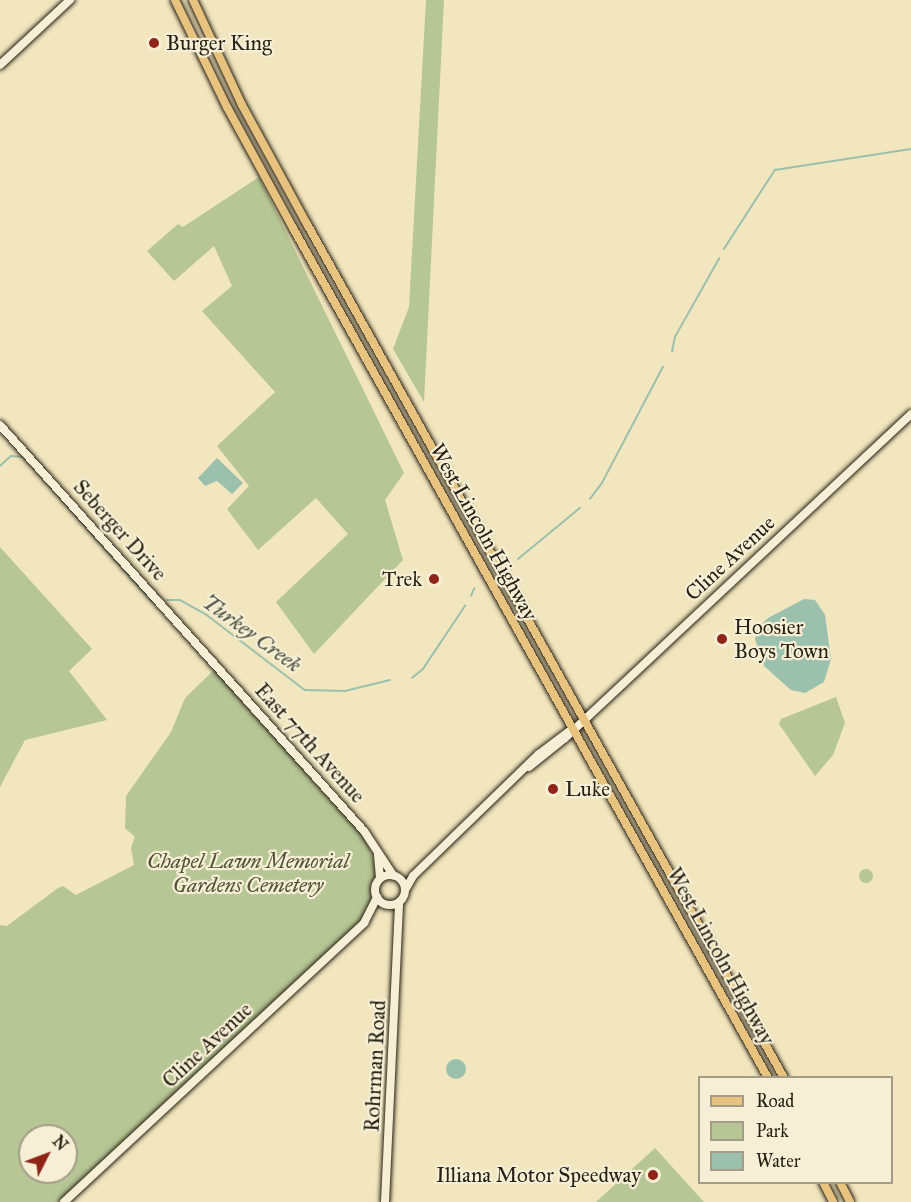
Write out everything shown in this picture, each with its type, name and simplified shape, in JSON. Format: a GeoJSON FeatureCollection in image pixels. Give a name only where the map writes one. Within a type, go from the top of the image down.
{"type":"FeatureCollection","features":[{"type":"Feature","properties":{"kind":"main road","name":"West Lincoln Highway"},"geometry":{"type":"LineString","coordinates":[[175,0],[234,121],[767,1076]]}},
{"type":"Feature","properties":{"kind":"main road","name":"West Lincoln Highway"},"geometry":{"type":"LineString","coordinates":[[193,0],[247,115],[783,1076]]}},
{"type":"Feature","properties":{"kind":"main road"},"geometry":{"type":"LineString","coordinates":[[824,1184],[833,1202]]}},
{"type":"Feature","properties":{"kind":"main road"},"geometry":{"type":"LineString","coordinates":[[841,1184],[850,1202]]}},
{"type":"Feature","properties":{"kind":"street"},"geometry":{"type":"LineString","coordinates":[[0,65],[70,0]]}},
{"type":"Feature","properties":{"kind":"street","name":"Cline Avenue"},"geometry":{"type":"LineString","coordinates":[[405,890],[413,876],[529,767],[539,754],[573,728],[911,414]]}},
{"type":"Feature","properties":{"kind":"street","name":"Seberger Drive"},"geometry":{"type":"LineString","coordinates":[[0,425],[212,660]]}},
{"type":"Feature","properties":{"kind":"street","name":"East 77th Avenue"},"geometry":{"type":"LineString","coordinates":[[212,660],[364,831],[394,876]]}},
{"type":"Feature","properties":{"kind":"street","name":"East 77th Avenue"},"geometry":{"type":"LineString","coordinates":[[378,853],[380,878]]}},
{"type":"Feature","properties":{"kind":"street"},"geometry":{"type":"LineString","coordinates":[[394,876],[405,890],[399,902],[388,905],[377,897],[375,887],[380,878],[394,876],[413,876]]}},
{"type":"Feature","properties":{"kind":"street","name":"Cline Avenue"},"geometry":{"type":"LineString","coordinates":[[372,913],[377,897]]}},
{"type":"Feature","properties":{"kind":"street","name":"Rohrman Road"},"geometry":{"type":"LineString","coordinates":[[385,1202],[400,931],[399,902]]}},
{"type":"Feature","properties":{"kind":"street","name":"Cline Avenue"},"geometry":{"type":"LineString","coordinates":[[64,1202],[372,913],[388,905]]}},
{"type":"Feature","properties":{"kind":"street","name":"Rohrman Road"},"geometry":{"type":"LineString","coordinates":[[388,905],[400,931]]}},
{"type":"Feature","properties":{"kind":"green space"},"geometry":{"type":"Polygon","coordinates":[[[426,0],[444,0],[424,402],[393,349],[409,307],[426,0]]]}},
{"type":"Feature","properties":{"kind":"green space"},"geometry":{"type":"Polygon","coordinates":[[[259,177],[404,473],[385,500],[403,560],[314,654],[276,602],[348,534],[316,498],[258,550],[227,509],[249,486],[217,446],[275,392],[202,311],[232,286],[214,246],[174,281],[147,251],[178,224],[183,227],[259,177]]]}},
{"type":"Feature","properties":{"kind":"green space"},"geometry":{"type":"Polygon","coordinates":[[[0,547],[92,649],[69,671],[107,720],[25,740],[0,787],[0,547]]]}},
{"type":"Feature","properties":{"kind":"green space","name":"Chapel Lawn Memorial Gardens Cemetery"},"geometry":{"type":"Polygon","coordinates":[[[216,668],[365,836],[377,869],[371,906],[359,924],[59,1202],[0,1202],[0,925],[7,926],[58,888],[63,886],[76,895],[134,865],[131,848],[135,837],[125,828],[126,796],[171,732],[185,698],[216,668]]]}},
{"type":"Feature","properties":{"kind":"green space"},"geometry":{"type":"Polygon","coordinates":[[[836,697],[845,723],[833,755],[815,776],[779,724],[781,719],[836,697]]]}},
{"type":"Feature","properties":{"kind":"green space"},"geometry":{"type":"Polygon","coordinates":[[[866,869],[871,871],[873,876],[871,881],[866,883],[861,881],[859,876],[861,871],[866,869]]]}},
{"type":"Feature","properties":{"kind":"green space","name":"Illiana Motor Speedway"},"geometry":{"type":"Polygon","coordinates":[[[655,1148],[704,1202],[596,1202],[655,1148]]]}},
{"type":"Feature","properties":{"kind":"water"},"geometry":{"type":"Polygon","coordinates":[[[217,458],[243,483],[232,494],[217,481],[205,486],[198,478],[217,458]]]}},
{"type":"Feature","properties":{"kind":"water"},"geometry":{"type":"Polygon","coordinates":[[[804,599],[815,600],[825,615],[831,659],[824,682],[805,693],[791,690],[764,666],[755,639],[758,628],[768,618],[804,599]]]}},
{"type":"Feature","properties":{"kind":"water"},"geometry":{"type":"Polygon","coordinates":[[[456,1059],[463,1062],[466,1069],[463,1076],[456,1079],[449,1076],[446,1069],[449,1062],[456,1059]]]}},
{"type":"Feature","properties":{"kind":"waterway","name":"Turkey Creek"},"geometry":{"type":"LineString","coordinates":[[724,249],[775,170],[911,149]]}},
{"type":"Feature","properties":{"kind":"waterway","name":"Turkey Creek"},"geometry":{"type":"LineString","coordinates":[[672,352],[675,337],[719,259]]}},
{"type":"Feature","properties":{"kind":"waterway","name":"Turkey Creek"},"geometry":{"type":"LineString","coordinates":[[590,499],[602,483],[663,367]]}},
{"type":"Feature","properties":{"kind":"waterway","name":"Turkey Creek"},"geometry":{"type":"LineString","coordinates":[[0,466],[11,456],[24,457],[152,601]]}},
{"type":"Feature","properties":{"kind":"waterway","name":"Turkey Creek"},"geometry":{"type":"LineString","coordinates":[[518,559],[580,508]]}},
{"type":"Feature","properties":{"kind":"waterway","name":"Turkey Creek"},"geometry":{"type":"LineString","coordinates":[[471,596],[474,589]]}},
{"type":"Feature","properties":{"kind":"waterway","name":"Turkey Creek"},"geometry":{"type":"LineString","coordinates":[[167,600],[180,600],[207,615],[305,690],[345,691],[390,680]]}},
{"type":"Feature","properties":{"kind":"waterway","name":"Turkey Creek"},"geometry":{"type":"LineString","coordinates":[[412,678],[423,669],[465,606]]}},
{"type":"Feature","properties":{"kind":"place","name":"Burger King"},"geometry":{"type":"Point","coordinates":[154,43]}},
{"type":"Feature","properties":{"kind":"place","name":"Trek"},"geometry":{"type":"Point","coordinates":[434,579]}},
{"type":"Feature","properties":{"kind":"place","name":"Hoosier Boys Town"},"geometry":{"type":"Point","coordinates":[722,639]}},
{"type":"Feature","properties":{"kind":"place","name":"Luke"},"geometry":{"type":"Point","coordinates":[553,789]}},
{"type":"Feature","properties":{"kind":"place","name":"Illiana Motor Speedway"},"geometry":{"type":"Point","coordinates":[653,1175]}}]}
